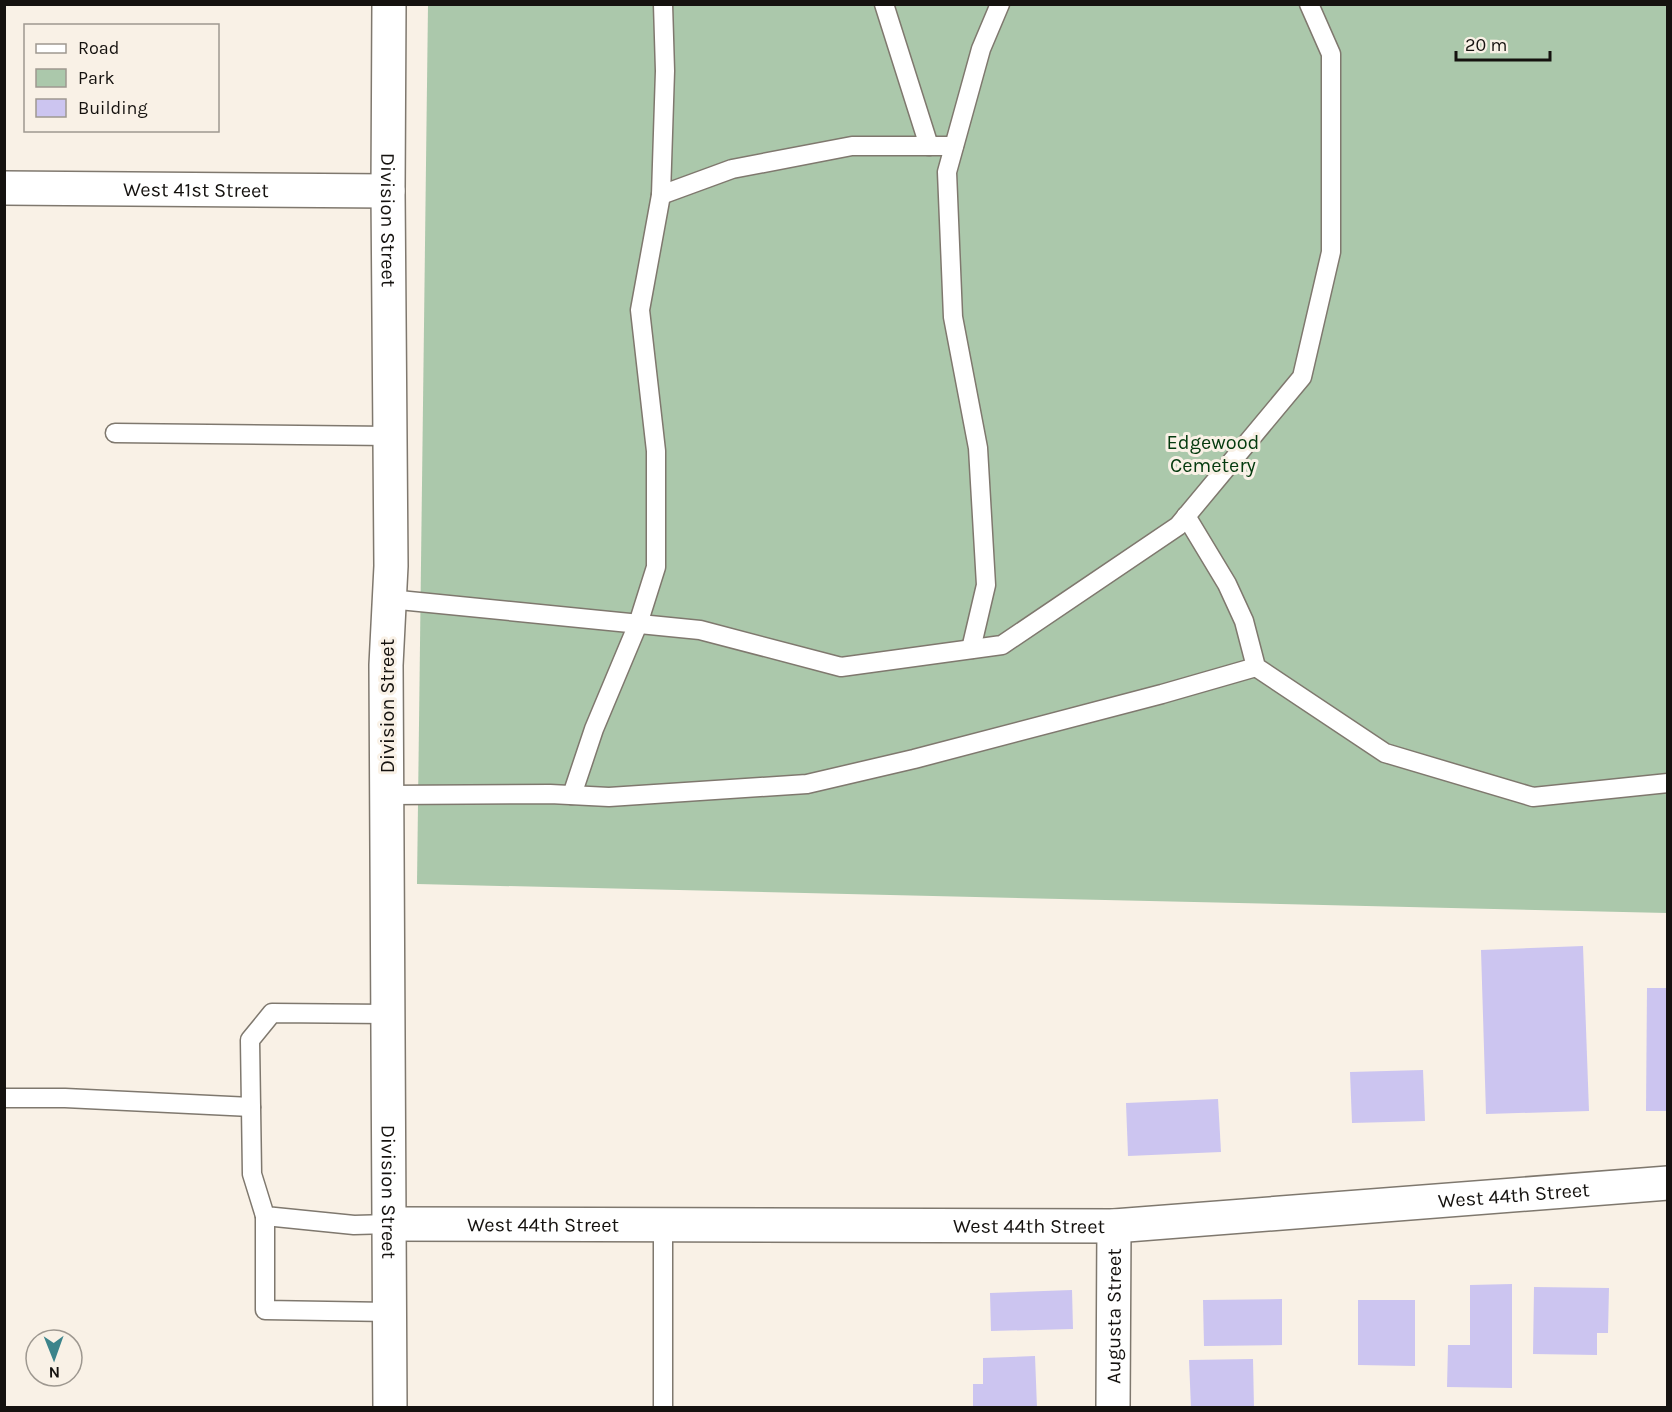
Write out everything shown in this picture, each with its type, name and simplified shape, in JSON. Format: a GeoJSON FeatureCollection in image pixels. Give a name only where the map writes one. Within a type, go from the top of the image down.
{"type":"FeatureCollection","features":[{"type":"Feature","properties":{"kind":"street","name":"Division Street"},"geometry":{"type":"LineString","coordinates":[[389,4],[391,566],[386,665],[390,1407]]}},
{"type":"Feature","properties":{"kind":"street","name":"West 41st Street"},"geometry":{"type":"LineString","coordinates":[[4,188],[388,191]]}},
{"type":"Feature","properties":{"kind":"street","name":"West 44th Street"},"geometry":{"type":"LineString","coordinates":[[390,1224],[1114,1226],[1668,1183]]}},
{"type":"Feature","properties":{"kind":"street","name":"Augusta Street"},"geometry":{"type":"LineString","coordinates":[[1113,1407],[1114,1226]]}},
{"type":"Feature","properties":{"kind":"lane"},"geometry":{"type":"LineString","coordinates":[[572,795],[594,729],[638,624],[656,567],[656,451],[640,310],[661,195],[665,70],[663,4]]}},
{"type":"Feature","properties":{"kind":"lane"},"geometry":{"type":"LineString","coordinates":[[884,4],[929,146]]}},
{"type":"Feature","properties":{"kind":"lane"},"geometry":{"type":"LineString","coordinates":[[971,649],[986,585],[978,448],[953,317],[947,172],[981,49],[1000,4]]}},
{"type":"Feature","properties":{"kind":"lane"},"geometry":{"type":"LineString","coordinates":[[389,599],[700,630],[841,666],[1002,645],[1178,525],[1302,377],[1331,252],[1331,54],[1309,4]]}},
{"type":"Feature","properties":{"kind":"lane"},"geometry":{"type":"LineString","coordinates":[[661,195],[732,169],[841,148],[954,146]]}},
{"type":"Feature","properties":{"kind":"lane"},"geometry":{"type":"LineString","coordinates":[[115,433],[390,436]]}},
{"type":"Feature","properties":{"kind":"lane"},"geometry":{"type":"LineString","coordinates":[[1186,516],[1227,584],[1244,621],[1256,667],[1385,753],[1533,797],[1668,783]]}},
{"type":"Feature","properties":{"kind":"lane"},"geometry":{"type":"LineString","coordinates":[[387,795],[549,794],[609,797],[807,784],[925,756],[1256,667]]}},
{"type":"Feature","properties":{"kind":"lane"},"geometry":{"type":"LineString","coordinates":[[388,1014],[272,1013],[250,1040],[252,1174],[265,1216],[265,1310],[390,1312]]}},
{"type":"Feature","properties":{"kind":"lane"},"geometry":{"type":"LineString","coordinates":[[4,1098],[65,1098],[251,1107]]}},
{"type":"Feature","properties":{"kind":"lane"},"geometry":{"type":"LineString","coordinates":[[265,1216],[354,1225],[390,1224]]}},
{"type":"Feature","properties":{"kind":"lane"},"geometry":{"type":"LineString","coordinates":[[663,1225],[663,1407]]}},
{"type":"Feature","properties":{"kind":"green space","name":"Edgewood Cemetery"},"geometry":{"type":"Polygon","coordinates":[[[428,5],[1667,5],[1667,913],[417,884],[428,5]]]}},
{"type":"Feature","properties":{"kind":"building"},"geometry":{"type":"Polygon","coordinates":[[[1583,946],[1589,1111],[1486,1114],[1481,950],[1583,946]]]}},
{"type":"Feature","properties":{"kind":"building"},"geometry":{"type":"Polygon","coordinates":[[[1647,988],[1668,988],[1668,1111],[1646,1111],[1647,988]]]}},
{"type":"Feature","properties":{"kind":"building"},"geometry":{"type":"Polygon","coordinates":[[[1423,1070],[1425,1121],[1352,1123],[1350,1072],[1423,1070]]]}},
{"type":"Feature","properties":{"kind":"building"},"geometry":{"type":"Polygon","coordinates":[[[1218,1099],[1221,1152],[1128,1156],[1126,1103],[1218,1099]]]}},
{"type":"Feature","properties":{"kind":"building"},"geometry":{"type":"Polygon","coordinates":[[[1512,1284],[1512,1388],[1447,1387],[1448,1345],[1470,1345],[1470,1285],[1512,1284]]]}},
{"type":"Feature","properties":{"kind":"building"},"geometry":{"type":"Polygon","coordinates":[[[1534,1287],[1609,1288],[1608,1333],[1597,1333],[1597,1355],[1533,1354],[1534,1287]]]}},
{"type":"Feature","properties":{"kind":"building"},"geometry":{"type":"Polygon","coordinates":[[[1072,1290],[1073,1329],[991,1331],[990,1293],[1072,1290]]]}},
{"type":"Feature","properties":{"kind":"building"},"geometry":{"type":"Polygon","coordinates":[[[1282,1299],[1282,1345],[1204,1346],[1203,1300],[1282,1299]]]}},
{"type":"Feature","properties":{"kind":"building"},"geometry":{"type":"Polygon","coordinates":[[[1358,1300],[1415,1300],[1415,1366],[1358,1365],[1358,1300]]]}},
{"type":"Feature","properties":{"kind":"building"},"geometry":{"type":"Polygon","coordinates":[[[1035,1356],[1037,1408],[973,1408],[973,1384],[983,1384],[983,1358],[1035,1356]]]}},
{"type":"Feature","properties":{"kind":"building"},"geometry":{"type":"Polygon","coordinates":[[[1253,1359],[1254,1408],[1191,1408],[1189,1360],[1253,1359]]]}}]}
